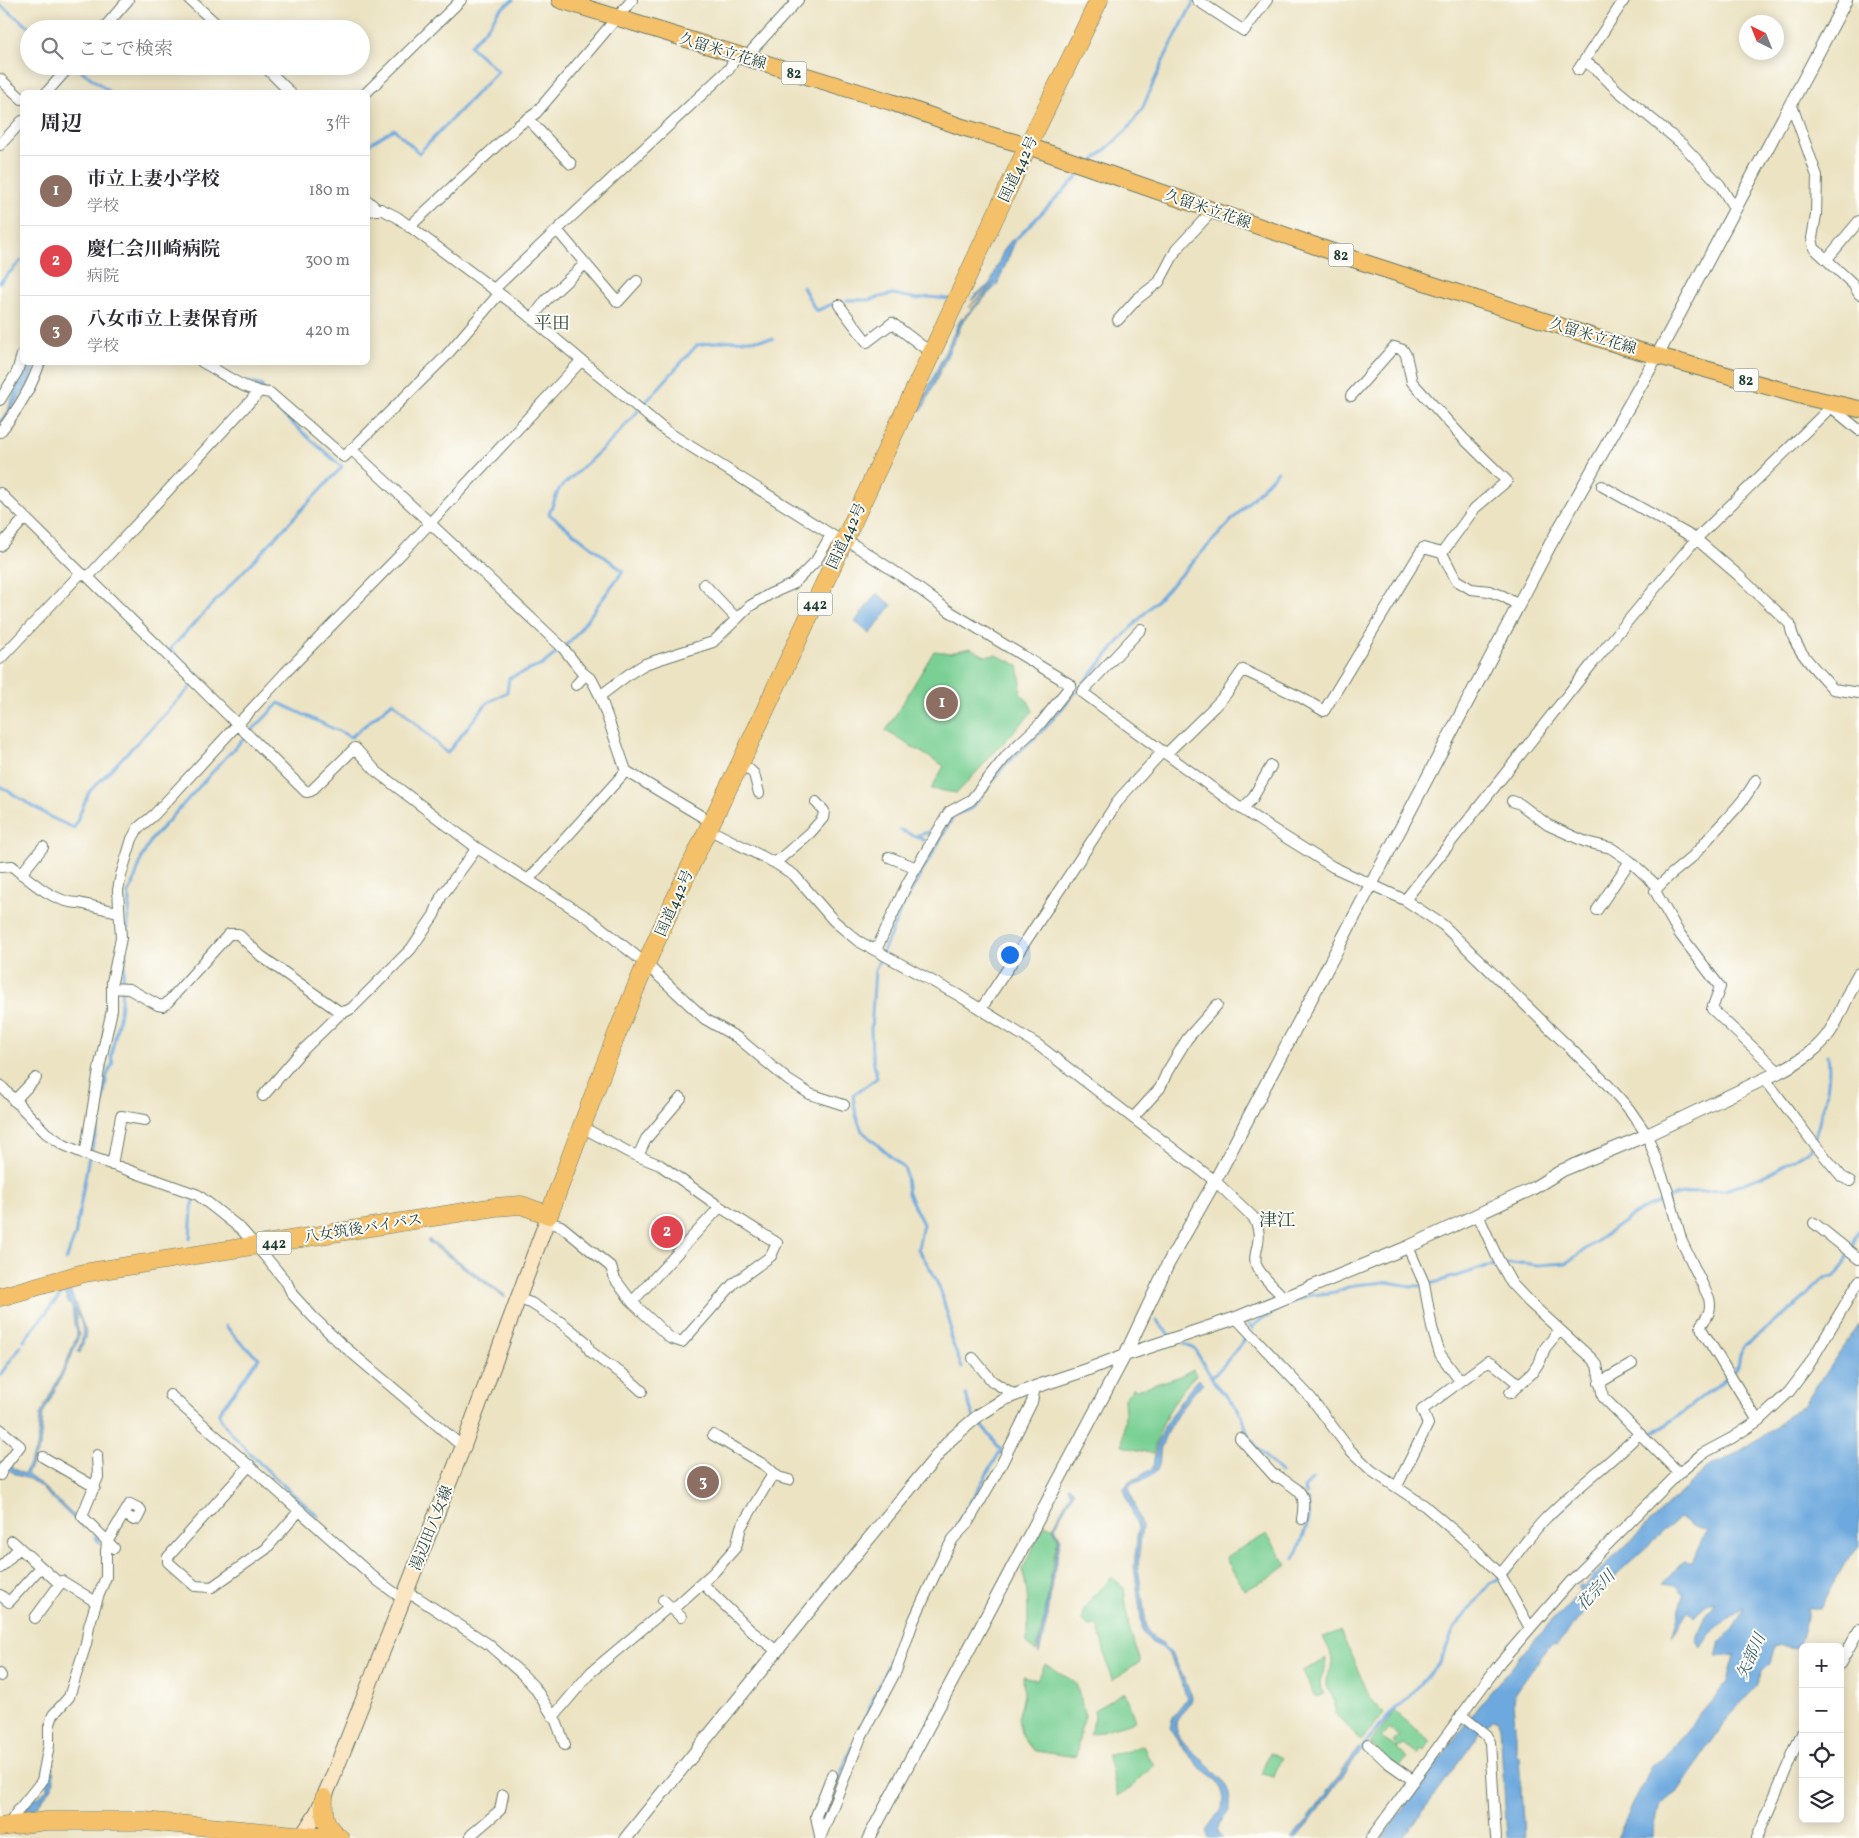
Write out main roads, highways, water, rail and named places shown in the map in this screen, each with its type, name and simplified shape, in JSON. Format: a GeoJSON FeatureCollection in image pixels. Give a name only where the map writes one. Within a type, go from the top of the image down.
{"type":"FeatureCollection","features":[{"type":"Feature","properties":{"kind":"highway","name":"国道442号"},"geometry":{"type":"LineString","coordinates":[[548,1219],[611,1048],[646,964],[709,826],[741,762],[840,539],[933,351],[1028,146],[1099,0]]}},
{"type":"Feature","properties":{"kind":"highway","name":"八女筑後バイパス"},"geometry":{"type":"LineString","coordinates":[[0,1297],[84,1272],[495,1207],[521,1205],[548,1219]]}},
{"type":"Feature","properties":{"kind":"highway"},"geometry":{"type":"LineString","coordinates":[[324,1798],[323,1817],[325,1823],[340,1838]]}},
{"type":"Feature","properties":{"kind":"highway"},"geometry":{"type":"LineString","coordinates":[[4,1827],[46,1821],[144,1821],[261,1834],[328,1838]]}},
{"type":"Feature","properties":{"kind":"main road","name":"久留米立花線"},"geometry":{"type":"LineString","coordinates":[[560,0],[891,102],[962,127],[1028,146],[1353,259],[1622,346],[1833,405],[1859,409]]}},
{"type":"Feature","properties":{"kind":"main road","name":"湯辺田八女線"},"geometry":{"type":"LineString","coordinates":[[302,1836],[324,1798],[463,1447],[548,1219]]}},
{"type":"Feature","properties":{"kind":"water"},"geometry":{"type":"Polygon","coordinates":[[[1013,239],[1015,242],[997,285],[964,319],[922,411],[918,410],[961,318],[994,286],[968,308],[994,282],[971,301],[975,295],[989,284],[1005,248],[1013,239]]]}},
{"type":"Feature","properties":{"kind":"water"},"geometry":{"type":"Polygon","coordinates":[[[26,365],[34,365],[29,383],[0,428],[0,420],[8,412],[26,365]]]}},
{"type":"Feature","properties":{"kind":"water"},"geometry":{"type":"Polygon","coordinates":[[[877,593],[892,605],[870,634],[855,622],[877,593]]]}},
{"type":"Feature","properties":{"kind":"water"},"geometry":{"type":"Polygon","coordinates":[[[429,1239],[505,1295],[506,1297],[427,1241],[429,1239]]]}},
{"type":"Feature","properties":{"kind":"water"},"geometry":{"type":"Polygon","coordinates":[[[70,1290],[86,1332],[85,1338],[80,1353],[77,1352],[82,1336],[82,1325],[75,1310],[79,1336],[70,1360],[43,1414],[40,1447],[27,1474],[86,1527],[84,1529],[39,1486],[0,1465],[0,1462],[2,1462],[24,1474],[37,1448],[40,1415],[67,1361],[77,1335],[72,1307],[67,1301],[64,1291],[70,1290]]]}},
{"type":"Feature","properties":{"kind":"water"},"geometry":{"type":"Polygon","coordinates":[[[1859,1324],[1859,1547],[1846,1561],[1820,1609],[1807,1609],[1807,1617],[1798,1648],[1775,1646],[1770,1664],[1762,1672],[1757,1686],[1729,1716],[1677,1793],[1660,1804],[1652,1838],[1617,1838],[1651,1766],[1662,1759],[1728,1682],[1735,1655],[1716,1657],[1720,1641],[1734,1629],[1745,1607],[1714,1630],[1701,1648],[1696,1640],[1705,1614],[1715,1602],[1706,1604],[1694,1617],[1688,1611],[1672,1637],[1684,1595],[1675,1585],[1663,1583],[1684,1561],[1692,1562],[1707,1531],[1694,1527],[1679,1517],[1617,1574],[1556,1646],[1551,1645],[1546,1650],[1515,1694],[1513,1702],[1515,1754],[1519,1756],[1524,1838],[1507,1838],[1500,1726],[1497,1719],[1493,1719],[1477,1734],[1476,1739],[1403,1838],[1382,1838],[1477,1708],[1527,1648],[1581,1591],[1578,1587],[1581,1584],[1585,1586],[1708,1467],[1737,1453],[1773,1429],[1803,1405],[1859,1324]]]}},
{"type":"Feature","properties":{"kind":"water"},"geometry":{"type":"Polygon","coordinates":[[[1199,1379],[1203,1383],[1190,1397],[1164,1438],[1157,1470],[1149,1477],[1129,1487],[1142,1526],[1138,1567],[1147,1630],[1154,1638],[1164,1644],[1161,1647],[1152,1643],[1143,1633],[1134,1566],[1138,1528],[1124,1489],[1129,1481],[1153,1468],[1157,1444],[1165,1425],[1199,1379]]]}},
{"type":"Feature","properties":{"kind":"water"},"geometry":{"type":"Polygon","coordinates":[[[1069,1486],[1074,1491],[1055,1527],[1061,1539],[1052,1583],[1048,1616],[1039,1654],[1038,1650],[1059,1539],[1053,1527],[1071,1492],[1068,1488],[1069,1486]]]}},
{"type":"Feature","properties":{"kind":"water"},"geometry":{"type":"Polygon","coordinates":[[[1169,1651],[1174,1657],[1192,1696],[1190,1704],[1176,1721],[1179,1734],[1191,1750],[1224,1782],[1229,1793],[1229,1810],[1219,1824],[1217,1832],[1223,1838],[1209,1838],[1206,1830],[1223,1807],[1224,1799],[1221,1789],[1215,1778],[1200,1767],[1185,1751],[1170,1728],[1173,1716],[1187,1698],[1176,1668],[1167,1652],[1169,1651]]]}},
{"type":"Feature","properties":{"kind":"water"},"geometry":{"type":"Polygon","coordinates":[[[1359,1747],[1362,1749],[1310,1822],[1296,1838],[1291,1838],[1308,1819],[1359,1747]]]}},
{"type":"Feature","properties":{"kind":"water"},"geometry":{"type":"Polygon","coordinates":[[[51,1753],[55,1754],[54,1782],[51,1789],[35,1809],[24,1811],[34,1798],[39,1797],[48,1788],[47,1778],[51,1753]]]}},
{"type":"Feature","properties":{"kind":"waterway"},"geometry":{"type":"LineString","coordinates":[[370,144],[394,129],[419,153],[498,71],[470,46],[490,24],[499,10],[513,0]]}},
{"type":"Feature","properties":{"kind":"waterway"},"geometry":{"type":"LineString","coordinates":[[1092,162],[1127,130],[1142,109],[1164,59],[1194,1]]}},
{"type":"Feature","properties":{"kind":"waterway"},"geometry":{"type":"LineString","coordinates":[[0,5],[20,20]]}},
{"type":"Feature","properties":{"kind":"waterway"},"geometry":{"type":"LineString","coordinates":[[87,75],[107,90]]}},
{"type":"Feature","properties":{"kind":"waterway"},"geometry":{"type":"LineString","coordinates":[[1013,242],[1084,170]]}},
{"type":"Feature","properties":{"kind":"waterway"},"geometry":{"type":"LineString","coordinates":[[0,282],[20,262]]}},
{"type":"Feature","properties":{"kind":"waterway"},"geometry":{"type":"LineString","coordinates":[[803,287],[816,311],[837,302]]}},
{"type":"Feature","properties":{"kind":"waterway"},"geometry":{"type":"LineString","coordinates":[[847,300],[868,300],[893,294],[918,299],[928,297],[950,299]]}},
{"type":"Feature","properties":{"kind":"waterway"},"geometry":{"type":"LineString","coordinates":[[66,1260],[75,1236],[88,1161],[99,1124],[107,1075],[113,1063],[111,1056],[120,1013],[130,900],[128,894],[142,857],[151,840],[227,756],[279,703],[351,737],[393,702],[447,753],[487,703],[507,692],[509,678],[542,665],[575,636],[623,571],[549,514],[559,489],[612,440],[697,345],[724,341],[773,339]]}},
{"type":"Feature","properties":{"kind":"waterway"},"geometry":{"type":"LineString","coordinates":[[247,382],[262,386],[263,389]]}},
{"type":"Feature","properties":{"kind":"waterway"},"geometry":{"type":"LineString","coordinates":[[198,679],[199,677],[170,649],[342,467],[266,400],[265,395]]}},
{"type":"Feature","properties":{"kind":"waterway"},"geometry":{"type":"LineString","coordinates":[[962,1368],[950,1336],[951,1327],[941,1292],[933,1273],[918,1249],[923,1224],[908,1194],[905,1169],[862,1131],[856,1116],[853,1095],[877,1078],[872,1053],[871,1030],[875,970],[902,908],[954,815],[971,809],[1005,765],[1045,728],[1129,630],[1278,471]]}},
{"type":"Feature","properties":{"kind":"waterway"},"geometry":{"type":"LineString","coordinates":[[0,786],[52,818],[74,828],[89,792],[191,687]]}},
{"type":"Feature","properties":{"kind":"waterway"},"geometry":{"type":"LineString","coordinates":[[916,836],[932,831],[937,823]]}},
{"type":"Feature","properties":{"kind":"waterway"},"geometry":{"type":"LineString","coordinates":[[900,830],[926,841]]}},
{"type":"Feature","properties":{"kind":"waterway"},"geometry":{"type":"LineString","coordinates":[[1814,1140],[1823,1109],[1829,1076],[1828,1055]]}},
{"type":"Feature","properties":{"kind":"waterway"},"geometry":{"type":"LineString","coordinates":[[1252,1327],[1288,1304],[1307,1296],[1335,1292],[1354,1285],[1387,1282],[1420,1286],[1488,1266],[1523,1263],[1538,1265],[1566,1263],[1641,1210],[1674,1196],[1692,1192],[1727,1190],[1770,1173],[1811,1149],[1812,1146]]}},
{"type":"Feature","properties":{"kind":"waterway"},"geometry":{"type":"LineString","coordinates":[[190,1239],[194,1201]]}},
{"type":"Feature","properties":{"kind":"waterway"},"geometry":{"type":"LineString","coordinates":[[1645,1435],[1666,1426],[1726,1379],[1738,1366],[1740,1355],[1745,1345],[1800,1302],[1824,1278],[1834,1277],[1844,1265],[1859,1230]]}},
{"type":"Feature","properties":{"kind":"waterway"},"geometry":{"type":"LineString","coordinates":[[24,1340],[63,1292]]}},
{"type":"Feature","properties":{"kind":"waterway"},"geometry":{"type":"LineString","coordinates":[[1157,1321],[1169,1335]]}},
{"type":"Feature","properties":{"kind":"waterway"},"geometry":{"type":"LineString","coordinates":[[1247,1322],[1253,1329]]}},
{"type":"Feature","properties":{"kind":"waterway"},"geometry":{"type":"LineString","coordinates":[[226,1326],[239,1341],[259,1358],[219,1412],[222,1421],[262,1465],[318,1516]]}},
{"type":"Feature","properties":{"kind":"waterway"},"geometry":{"type":"LineString","coordinates":[[1212,1377],[1250,1334]]}},
{"type":"Feature","properties":{"kind":"waterway"},"geometry":{"type":"LineString","coordinates":[[1185,1344],[1194,1348],[1216,1385],[1237,1408],[1248,1434],[1258,1449],[1281,1473]]}},
{"type":"Feature","properties":{"kind":"waterway"},"geometry":{"type":"LineString","coordinates":[[0,1375],[21,1346]]}},
{"type":"Feature","properties":{"kind":"waterway"},"geometry":{"type":"LineString","coordinates":[[966,1395],[973,1416]]}},
{"type":"Feature","properties":{"kind":"waterway"},"geometry":{"type":"LineString","coordinates":[[951,1535],[1001,1450],[978,1420]]}},
{"type":"Feature","properties":{"kind":"waterway"},"geometry":{"type":"LineString","coordinates":[[1618,1460],[1628,1451]]}},
{"type":"Feature","properties":{"kind":"waterway"},"geometry":{"type":"LineString","coordinates":[[1306,1494],[1304,1488],[1313,1479]]}},
{"type":"Feature","properties":{"kind":"waterway"},"geometry":{"type":"LineString","coordinates":[[1554,1517],[1573,1499]]}},
{"type":"Feature","properties":{"kind":"waterway"},"geometry":{"type":"LineString","coordinates":[[1294,1559],[1303,1538],[1309,1515],[1308,1500]]}},
{"type":"Feature","properties":{"kind":"waterway"},"geometry":{"type":"LineString","coordinates":[[1506,1574],[1546,1525]]}},
{"type":"Feature","properties":{"kind":"waterway"},"geometry":{"type":"LineString","coordinates":[[95,1537],[100,1543]]}},
{"type":"Feature","properties":{"kind":"waterway"},"geometry":{"type":"LineString","coordinates":[[861,1727],[912,1609],[931,1571]]}},
{"type":"Feature","properties":{"kind":"waterway"},"geometry":{"type":"LineString","coordinates":[[1359,1750],[1440,1662],[1455,1627],[1490,1584],[1501,1577]]}},
{"type":"Feature","properties":{"kind":"waterway"},"geometry":{"type":"LineString","coordinates":[[1160,1645],[1170,1654]]}},
{"type":"Feature","properties":{"kind":"waterway"},"geometry":{"type":"LineString","coordinates":[[827,1807],[852,1746]]}},
{"type":"Feature","properties":{"kind":"place","name":"市立上妻小学校"},"geometry":{"type":"Point","coordinates":[942,703]}},
{"type":"Feature","properties":{"kind":"place","name":"慶仁会川崎病院"},"geometry":{"type":"Point","coordinates":[667,1232]}},
{"type":"Feature","properties":{"kind":"place","name":"八女市立上妻保育所"},"geometry":{"type":"Point","coordinates":[703,1482]}},
{"type":"Feature","properties":{"kind":"district","name":"平田"},"geometry":{"type":"Point","coordinates":[552,323]}},
{"type":"Feature","properties":{"kind":"district","name":"津江"},"geometry":{"type":"Point","coordinates":[1277,1220]}},
{"type":"Feature","properties":{"kind":"water label","name":"花宗川"},"geometry":{"type":"Point","coordinates":[1595,1590]}},
{"type":"Feature","properties":{"kind":"water label","name":"矢部川"},"geometry":{"type":"Point","coordinates":[1750,1656]}}]}
